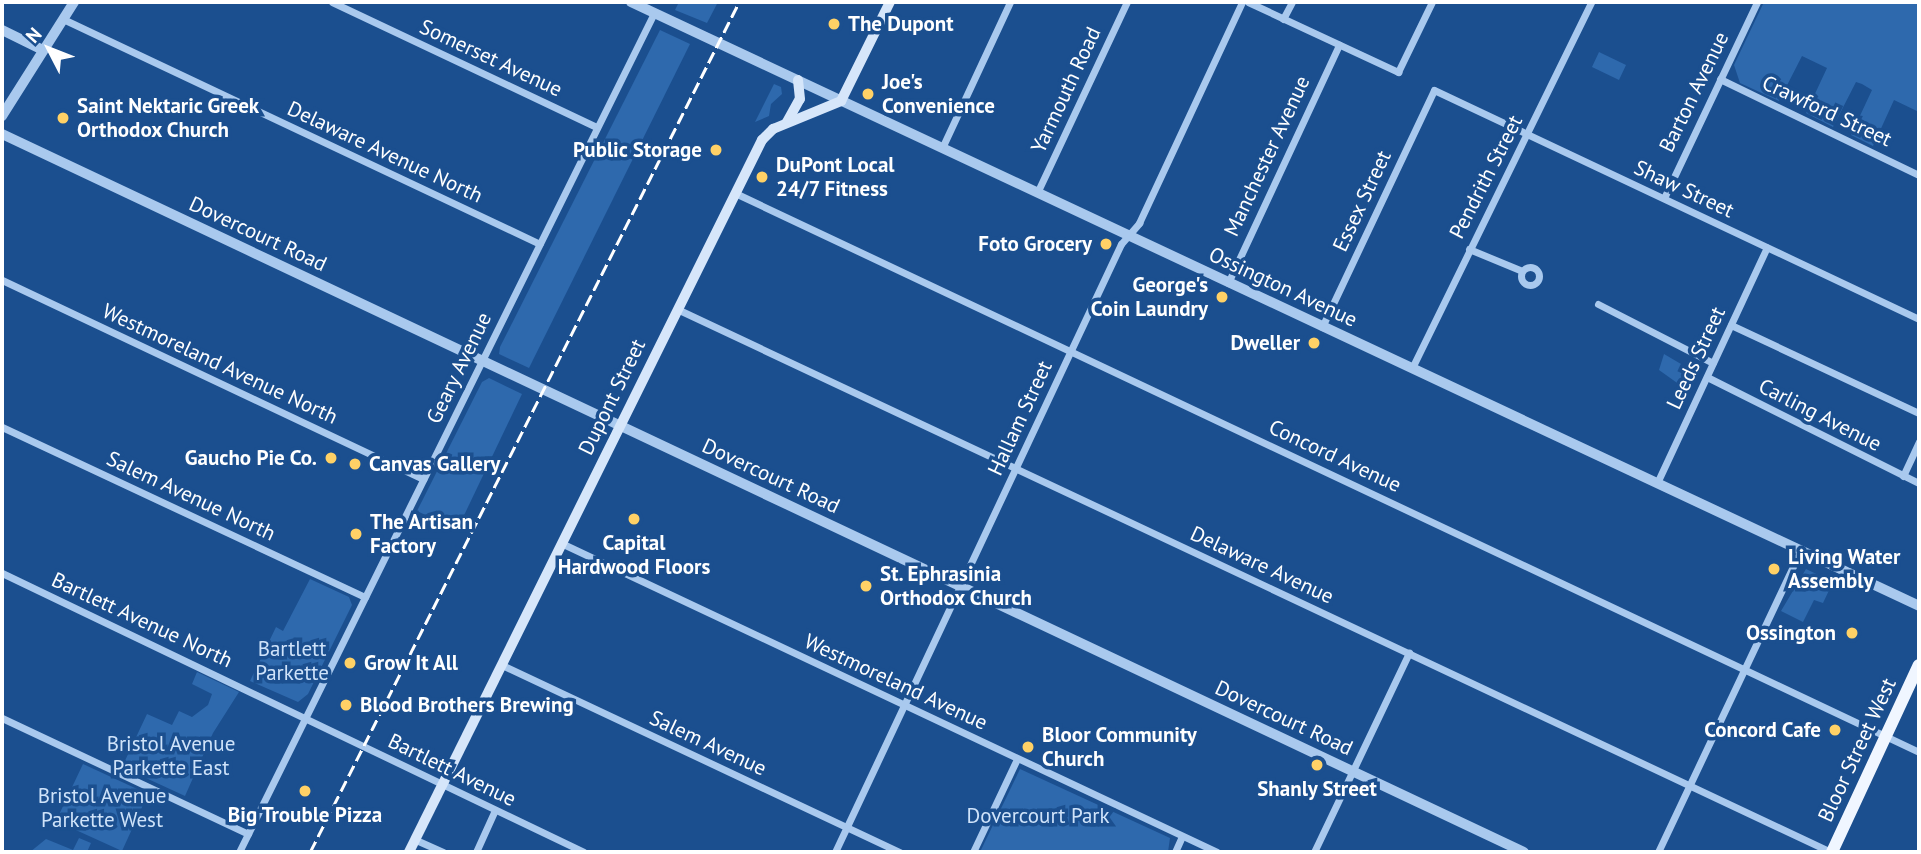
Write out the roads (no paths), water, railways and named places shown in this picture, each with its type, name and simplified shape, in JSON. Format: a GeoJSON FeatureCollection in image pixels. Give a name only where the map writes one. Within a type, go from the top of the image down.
{"type":"FeatureCollection","features":[{"type":"Feature","properties":{"kind":"main road"},"geometry":{"type":"LineString","coordinates":[[841,101],[890,2]]}},
{"type":"Feature","properties":{"kind":"main road"},"geometry":{"type":"LineString","coordinates":[[786,123],[800,99],[798,80]]}},
{"type":"Feature","properties":{"kind":"main road","name":"Dupont Street"},"geometry":{"type":"LineString","coordinates":[[410,852],[762,140],[786,123],[841,101]]}},
{"type":"Feature","properties":{"kind":"main road","name":"Bloor Street West"},"geometry":{"type":"LineString","coordinates":[[1831,852],[1919,665]]}},
{"type":"Feature","properties":{"kind":"street"},"geometry":{"type":"LineString","coordinates":[[2,116],[74,2]]}},
{"type":"Feature","properties":{"kind":"street","name":"Somerset Avenue"},"geometry":{"type":"LineString","coordinates":[[332,2],[597,127]]}},
{"type":"Feature","properties":{"kind":"street","name":"Ossington Avenue"},"geometry":{"type":"LineString","coordinates":[[631,2],[1919,606]]}},
{"type":"Feature","properties":{"kind":"street"},"geometry":{"type":"LineString","coordinates":[[942,148],[1010,2]]}},
{"type":"Feature","properties":{"kind":"street","name":"Yarmouth Road"},"geometry":{"type":"LineString","coordinates":[[1037,193],[1127,2]]}},
{"type":"Feature","properties":{"kind":"street","name":"Hallam Street"},"geometry":{"type":"LineString","coordinates":[[835,852],[1070,352],[1127,236],[1139,223],[1242,2]]}},
{"type":"Feature","properties":{"kind":"street"},"geometry":{"type":"LineString","coordinates":[[1248,2],[1398,72],[1432,2]]}},
{"type":"Feature","properties":{"kind":"street"},"geometry":{"type":"LineString","coordinates":[[1283,19],[1292,2]]}},
{"type":"Feature","properties":{"kind":"street","name":"Pendrith Street"},"geometry":{"type":"LineString","coordinates":[[1412,368],[1591,2]]}},
{"type":"Feature","properties":{"kind":"street","name":"Barton Avenue"},"geometry":{"type":"LineString","coordinates":[[1664,198],[1757,2]]}},
{"type":"Feature","properties":{"kind":"street","name":"Geary Avenue"},"geometry":{"type":"LineString","coordinates":[[239,852],[654,13]]}},
{"type":"Feature","properties":{"kind":"street","name":"Delaware Avenue North"},"geometry":{"type":"LineString","coordinates":[[63,19],[540,244]]}},
{"type":"Feature","properties":{"kind":"street"},"geometry":{"type":"LineString","coordinates":[[2,30],[43,50]]}},
{"type":"Feature","properties":{"kind":"street","name":"Manchester Avenue"},"geometry":{"type":"LineString","coordinates":[[1228,283],[1339,44]]}},
{"type":"Feature","properties":{"kind":"street","name":"Crawford Street"},"geometry":{"type":"LineString","coordinates":[[1720,79],[1919,175]]}},
{"type":"Feature","properties":{"kind":"street","name":"Shaw Street"},"geometry":{"type":"LineString","coordinates":[[1434,90],[1919,319]]}},
{"type":"Feature","properties":{"kind":"street","name":"Essex Street"},"geometry":{"type":"LineString","coordinates":[[1322,327],[1434,90]]}},
{"type":"Feature","properties":{"kind":"street","name":"Dovercourt Road"},"geometry":{"type":"LineString","coordinates":[[2,134],[1524,852]]}},
{"type":"Feature","properties":{"kind":"street","name":"Concord Avenue"},"geometry":{"type":"LineString","coordinates":[[735,193],[1745,667],[1919,752]]}},
{"type":"Feature","properties":{"kind":"street","name":"Leeds Street"},"geometry":{"type":"LineString","coordinates":[[1657,484],[1767,247]]}},
{"type":"Feature","properties":{"kind":"street"},"geometry":{"type":"LineString","coordinates":[[1469,248],[1522,271]]}},
{"type":"Feature","properties":{"kind":"street","name":"Westmoreland Avenue North"},"geometry":{"type":"LineString","coordinates":[[2,280],[423,479]]}},
{"type":"Feature","properties":{"kind":"street"},"geometry":{"type":"LineString","coordinates":[[1598,304],[1713,363]]}},
{"type":"Feature","properties":{"kind":"street","name":"Delaware Avenue"},"geometry":{"type":"LineString","coordinates":[[677,309],[1831,852]]}},
{"type":"Feature","properties":{"kind":"street"},"geometry":{"type":"LineString","coordinates":[[1731,325],[1919,413]]}},
{"type":"Feature","properties":{"kind":"street","name":"Carling Avenue"},"geometry":{"type":"LineString","coordinates":[[1707,377],[1919,483]]}},
{"type":"Feature","properties":{"kind":"street","name":"Salem Avenue North"},"geometry":{"type":"LineString","coordinates":[[2,427],[365,597]]}},
{"type":"Feature","properties":{"kind":"street"},"geometry":{"type":"LineString","coordinates":[[1903,476],[1919,441]]}},
{"type":"Feature","properties":{"kind":"street","name":"Westmoreland Avenue"},"geometry":{"type":"LineString","coordinates":[[561,543],[1217,852]]}},
{"type":"Feature","properties":{"kind":"street"},"geometry":{"type":"LineString","coordinates":[[1658,852],[1800,551]]}},
{"type":"Feature","properties":{"kind":"street","name":"Bartlett Avenue North"},"geometry":{"type":"LineString","coordinates":[[2,573],[306,716]]}},
{"type":"Feature","properties":{"kind":"street"},"geometry":{"type":"LineString","coordinates":[[1314,852],[1409,653]]}},
{"type":"Feature","properties":{"kind":"street","name":"Salem Avenue"},"geometry":{"type":"LineString","coordinates":[[502,665],[900,852]]}},
{"type":"Feature","properties":{"kind":"street","name":"Bartlett Avenue"},"geometry":{"type":"LineString","coordinates":[[306,716],[584,852]]}},
{"type":"Feature","properties":{"kind":"street"},"geometry":{"type":"LineString","coordinates":[[2,718],[248,834]]}},
{"type":"Feature","properties":{"kind":"street"},"geometry":{"type":"LineString","coordinates":[[973,852],[1017,759]]}},
{"type":"Feature","properties":{"kind":"street"},"geometry":{"type":"LineString","coordinates":[[476,852],[495,810]]}},
{"type":"Feature","properties":{"kind":"street"},"geometry":{"type":"LineString","coordinates":[[1175,852],[1182,836]]}},
{"type":"Feature","properties":{"kind":"street"},"geometry":{"type":"LineString","coordinates":[[416,840],[443,852]]}},
{"type":"Feature","properties":{"kind":"railway"},"geometry":{"type":"LineString","coordinates":[[310,852],[739,2]]}},
{"type":"Feature","properties":{"kind":"place","name":"The Dupont"},"geometry":{"type":"Point","coordinates":[834,24]}},
{"type":"Feature","properties":{"kind":"place","name":"Joe's Convenience"},"geometry":{"type":"Point","coordinates":[868,94]}},
{"type":"Feature","properties":{"kind":"place","name":"Saint Nektaric Greek Orthodox Church"},"geometry":{"type":"Point","coordinates":[63,118]}},
{"type":"Feature","properties":{"kind":"place","name":"Public Storage"},"geometry":{"type":"Point","coordinates":[716,150]}},
{"type":"Feature","properties":{"kind":"place","name":"DuPont Local 24/7 Fitness"},"geometry":{"type":"Point","coordinates":[762,177]}},
{"type":"Feature","properties":{"kind":"place","name":"Foto Grocery"},"geometry":{"type":"Point","coordinates":[1106,244]}},
{"type":"Feature","properties":{"kind":"place","name":"George's Coin Laundry"},"geometry":{"type":"Point","coordinates":[1222,297]}},
{"type":"Feature","properties":{"kind":"place","name":"Dweller"},"geometry":{"type":"Point","coordinates":[1314,343]}},
{"type":"Feature","properties":{"kind":"place","name":"Gaucho Pie Co."},"geometry":{"type":"Point","coordinates":[331,458]}},
{"type":"Feature","properties":{"kind":"place","name":"Canvas Gallery"},"geometry":{"type":"Point","coordinates":[355,464]}},
{"type":"Feature","properties":{"kind":"place","name":"Capital Hardwood Floors"},"geometry":{"type":"Point","coordinates":[634,519]}},
{"type":"Feature","properties":{"kind":"place","name":"The Artisan Factory"},"geometry":{"type":"Point","coordinates":[356,534]}},
{"type":"Feature","properties":{"kind":"place","name":"Living Water Assembly"},"geometry":{"type":"Point","coordinates":[1774,569]}},
{"type":"Feature","properties":{"kind":"place","name":"St. Ephrasinia Orthodox Church"},"geometry":{"type":"Point","coordinates":[866,586]}},
{"type":"Feature","properties":{"kind":"place","name":"Ossington"},"geometry":{"type":"Point","coordinates":[1852,633]}},
{"type":"Feature","properties":{"kind":"place","name":"Grow It All"},"geometry":{"type":"Point","coordinates":[350,663]}},
{"type":"Feature","properties":{"kind":"place","name":"Blood Brothers Brewing"},"geometry":{"type":"Point","coordinates":[346,705]}},
{"type":"Feature","properties":{"kind":"place","name":"Concord Cafe"},"geometry":{"type":"Point","coordinates":[1835,730]}},
{"type":"Feature","properties":{"kind":"place","name":"Bloor Community Church"},"geometry":{"type":"Point","coordinates":[1028,747]}},
{"type":"Feature","properties":{"kind":"place","name":"Shanly Street"},"geometry":{"type":"Point","coordinates":[1317,765]}},
{"type":"Feature","properties":{"kind":"place","name":"Big Trouble Pizza"},"geometry":{"type":"Point","coordinates":[305,791]}},
{"type":"Feature","properties":{"kind":"park label","name":"Bartlett Parkette"},"geometry":{"type":"Point","coordinates":[292,661]}},
{"type":"Feature","properties":{"kind":"park label","name":"Bristol Avenue Parkette East"},"geometry":{"type":"Point","coordinates":[171,756]}},
{"type":"Feature","properties":{"kind":"park label","name":"Bristol Avenue Parkette West"},"geometry":{"type":"Point","coordinates":[102,808]}},
{"type":"Feature","properties":{"kind":"park label","name":"Dovercourt Park"},"geometry":{"type":"Point","coordinates":[1038,816]}}]}
